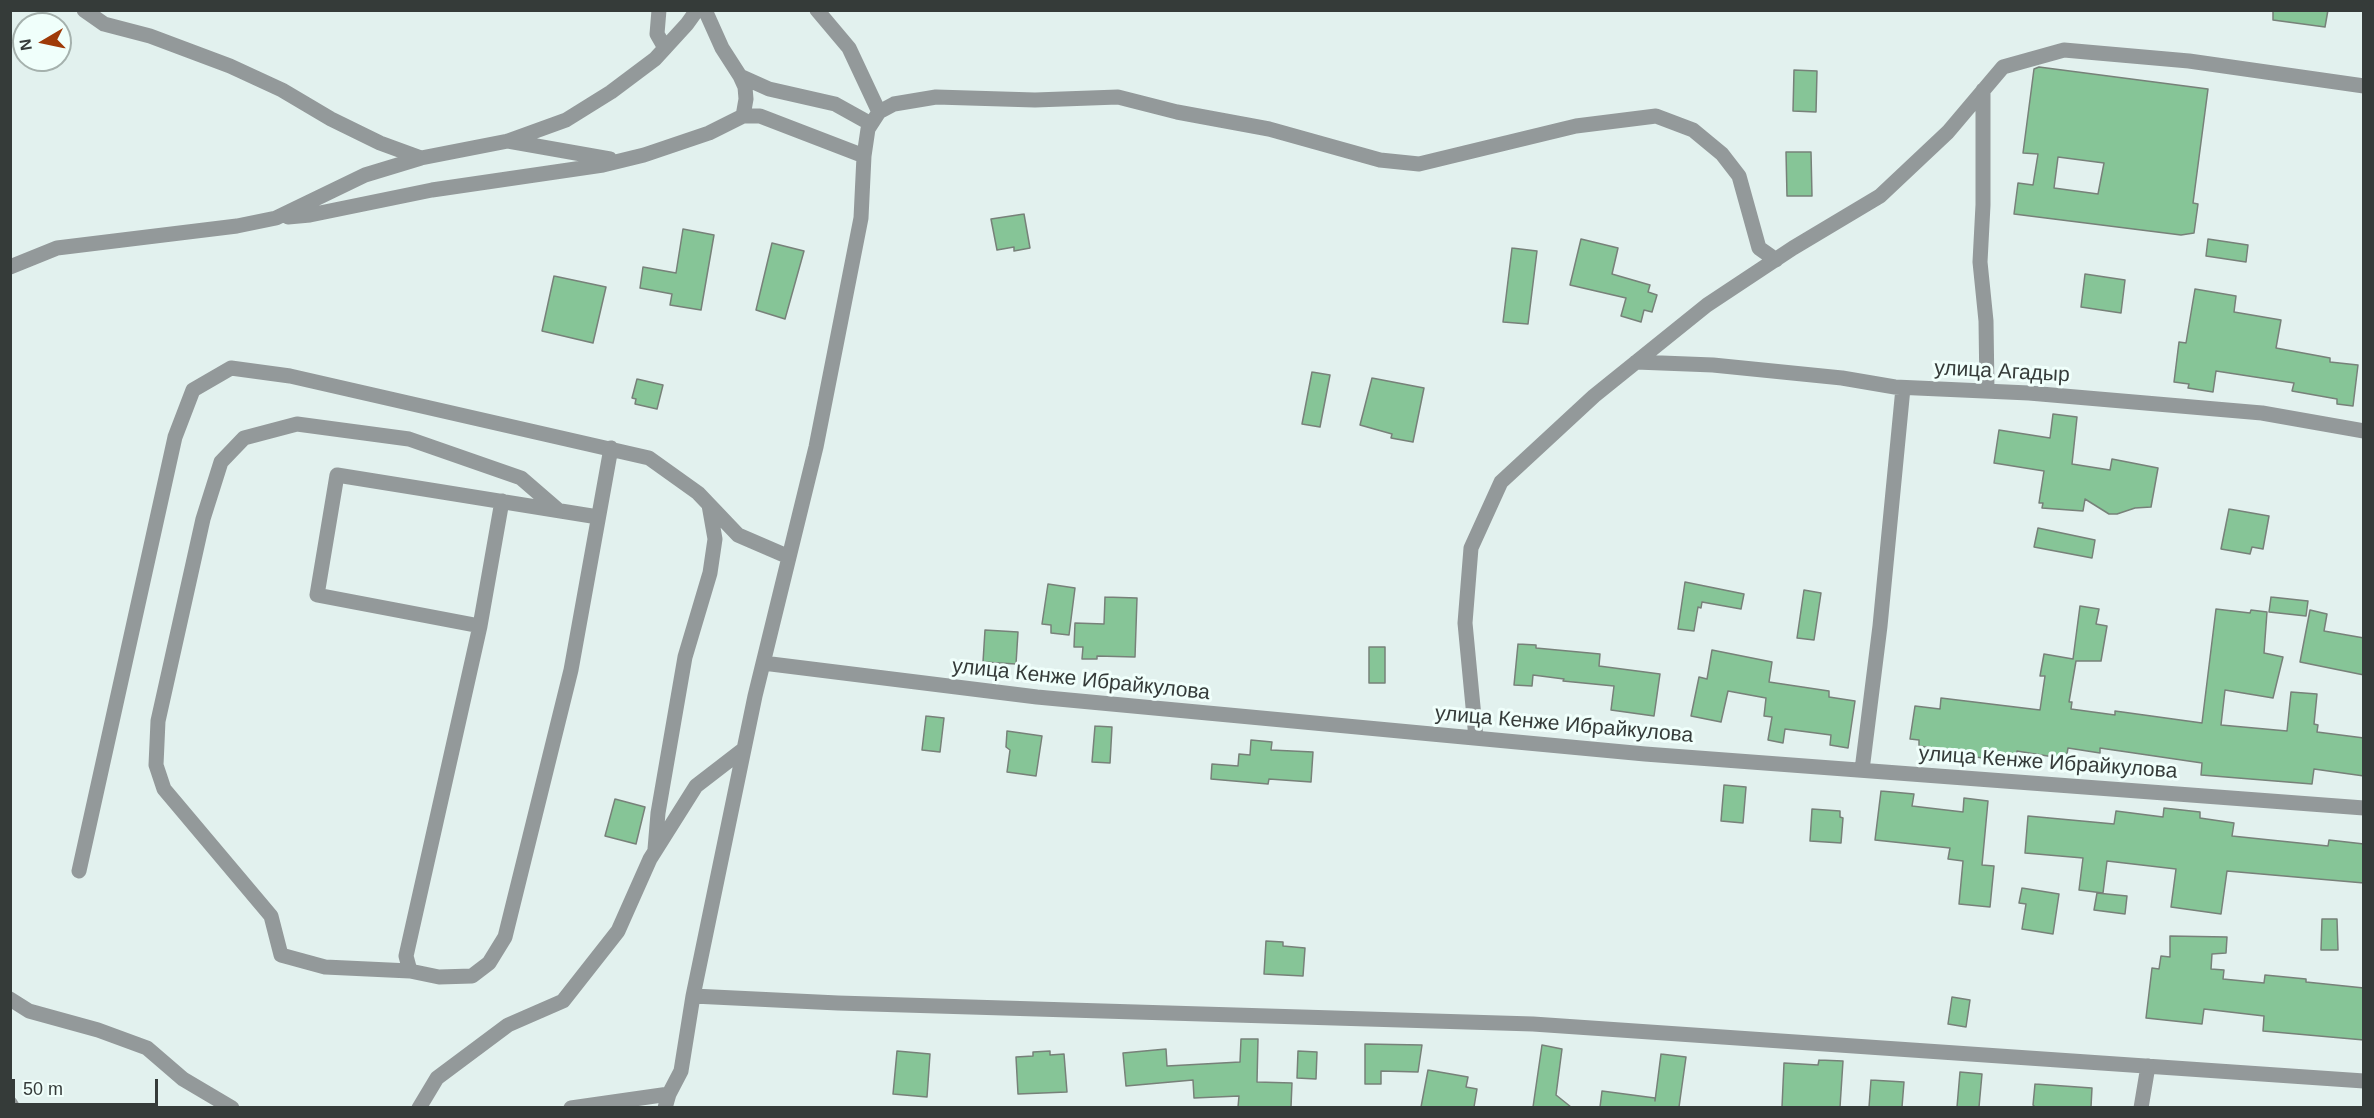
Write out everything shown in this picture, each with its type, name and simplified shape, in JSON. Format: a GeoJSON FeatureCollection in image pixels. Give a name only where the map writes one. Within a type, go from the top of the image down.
{"type":"FeatureCollection","features":[{"type":"Feature","properties":{"kind":"street"},"geometry":{"type":"LineString","coordinates":[[84,10],[104,24],[150,36],[230,66],[282,90],[331,119],[370,138],[421,158]]}},
{"type":"Feature","properties":{"kind":"street"},"geometry":{"type":"LineString","coordinates":[[659,10],[657,34],[666,48]]}},
{"type":"Feature","properties":{"kind":"street"},"geometry":{"type":"LineString","coordinates":[[276,218],[365,175],[421,158],[508,141],[566,120],[611,92],[656,58],[697,10]]}},
{"type":"Feature","properties":{"kind":"street"},"geometry":{"type":"LineString","coordinates":[[705,10],[722,48],[745,87],[746,99],[743,116]]}},
{"type":"Feature","properties":{"kind":"street"},"geometry":{"type":"LineString","coordinates":[[817,10],[849,48],[875,118]]}},
{"type":"Feature","properties":{"kind":"street"},"geometry":{"type":"LineString","coordinates":[[1476,738],[1465,623],[1470,548],[1501,482],[1594,396],[1707,305],[1880,195],[1948,132],[2003,67],[2064,50],[2189,61],[2364,86]]}},
{"type":"Feature","properties":{"kind":"street"},"geometry":{"type":"LineString","coordinates":[[740,76],[769,89],[835,104],[875,118]]}},
{"type":"Feature","properties":{"kind":"street"},"geometry":{"type":"LineString","coordinates":[[1983,90],[1983,205],[1980,262],[1986,321],[1987,391]]}},
{"type":"Feature","properties":{"kind":"street"},"geometry":{"type":"LineString","coordinates":[[571,1107],[670,1103],[681,1071],[693,996],[744,749],[816,447],[861,218],[864,156],[868,129],[875,118],[894,104],[936,97],[1035,100],[1118,97],[1177,112],[1269,129],[1380,160],[1419,164],[1576,126],[1656,116],[1693,130],[1722,154],[1739,177],[1759,248],[1776,260]]}},
{"type":"Feature","properties":{"kind":"street"},"geometry":{"type":"LineString","coordinates":[[10,267],[57,248],[310,215],[432,190],[553,174],[619,161],[709,133],[743,116],[760,116],[864,156]]}},
{"type":"Feature","properties":{"kind":"street"},"geometry":{"type":"LineString","coordinates":[[508,141],[619,161]]}},
{"type":"Feature","properties":{"kind":"street","name":"улица Агадыр"},"geometry":{"type":"LineString","coordinates":[[1636,362],[1713,365],[1842,378],[1903,388],[2029,393],[2262,413],[2364,432]]}},
{"type":"Feature","properties":{"kind":"street"},"geometry":{"type":"LineString","coordinates":[[79,871],[175,437],[193,390],[231,368],[290,376],[649,458],[698,493],[738,535],[789,557]]}},
{"type":"Feature","properties":{"kind":"street"},"geometry":{"type":"LineString","coordinates":[[1862,770],[1880,626],[1903,388]]}},
{"type":"Feature","properties":{"kind":"street"},"geometry":{"type":"LineString","coordinates":[[558,510],[521,478],[409,440],[297,424],[244,438],[221,462],[203,519],[158,721],[156,765],[164,789],[271,916],[280,956],[325,967],[410,971],[440,977],[472,976],[489,963],[505,937],[571,670],[610,448]]}},
{"type":"Feature","properties":{"kind":"street"},"geometry":{"type":"LineString","coordinates":[[480,626],[317,595],[337,475],[598,517]]}},
{"type":"Feature","properties":{"kind":"street"},"geometry":{"type":"LineString","coordinates":[[410,971],[406,956],[480,626],[502,501]]}},
{"type":"Feature","properties":{"kind":"street"},"geometry":{"type":"LineString","coordinates":[[655,852],[658,813],[685,657],[710,573],[715,539],[709,505]]}},
{"type":"Feature","properties":{"kind":"street","name":"улица Кенже Ибрайкулова"},"geometry":{"type":"LineString","coordinates":[[763,663],[1036,697],[1645,754],[2364,808]]}},
{"type":"Feature","properties":{"kind":"street"},"geometry":{"type":"LineString","coordinates":[[419,1107],[437,1078],[508,1025],[563,1000],[618,931],[655,852],[696,786],[744,749]]}},
{"type":"Feature","properties":{"kind":"street"},"geometry":{"type":"LineString","coordinates":[[693,996],[838,1003],[1533,1024],[2364,1081]]}},
{"type":"Feature","properties":{"kind":"street"},"geometry":{"type":"LineString","coordinates":[[10,999],[29,1011],[98,1030],[147,1048],[183,1079],[232,1107]]}},
{"type":"Feature","properties":{"kind":"street"},"geometry":{"type":"LineString","coordinates":[[2141,1107],[2148,1066]]}},
{"type":"Feature","properties":{"kind":"street"},"geometry":{"type":"LineString","coordinates":[[10,1103],[13,1107]]}},
{"type":"Feature","properties":{"kind":"building"},"geometry":{"type":"Polygon","coordinates":[[[2273,10],[2328,10],[2325,27],[2273,20],[2273,10]]]}},
{"type":"Feature","properties":{"kind":"building"},"geometry":{"type":"Polygon","coordinates":[[[2039,67],[2208,89],[2193,203],[2198,204],[2194,233],[2181,235],[2014,214],[2018,183],[2033,185],[2038,154],[2023,153],[2034,69],[2039,67]],[[2058,157],[2054,188],[2098,194],[2104,163],[2058,157]]]}},
{"type":"Feature","properties":{"kind":"building"},"geometry":{"type":"Polygon","coordinates":[[[1794,70],[1817,71],[1816,112],[1793,111],[1794,70]]]}},
{"type":"Feature","properties":{"kind":"building"},"geometry":{"type":"Polygon","coordinates":[[[1786,152],[1811,152],[1812,196],[1787,196],[1786,152]]]}},
{"type":"Feature","properties":{"kind":"building"},"geometry":{"type":"Polygon","coordinates":[[[1024,214],[1030,248],[1014,251],[1014,247],[997,250],[991,219],[1024,214]]]}},
{"type":"Feature","properties":{"kind":"building"},"geometry":{"type":"Polygon","coordinates":[[[683,229],[714,235],[701,310],[670,305],[672,294],[640,288],[643,267],[676,273],[683,229]]]}},
{"type":"Feature","properties":{"kind":"building"},"geometry":{"type":"Polygon","coordinates":[[[1581,239],[1618,248],[1612,274],[1650,285],[1648,292],[1657,295],[1652,312],[1644,310],[1641,322],[1621,316],[1626,298],[1570,285],[1581,239]]]}},
{"type":"Feature","properties":{"kind":"building"},"geometry":{"type":"Polygon","coordinates":[[[2208,239],[2248,245],[2246,262],[2206,256],[2208,239]]]}},
{"type":"Feature","properties":{"kind":"building"},"geometry":{"type":"Polygon","coordinates":[[[772,243],[804,251],[785,319],[756,310],[772,243]]]}},
{"type":"Feature","properties":{"kind":"building"},"geometry":{"type":"Polygon","coordinates":[[[1512,248],[1537,251],[1528,324],[1503,322],[1512,248]]]}},
{"type":"Feature","properties":{"kind":"building"},"geometry":{"type":"Polygon","coordinates":[[[2085,274],[2125,280],[2121,313],[2081,307],[2085,274]]]}},
{"type":"Feature","properties":{"kind":"building"},"geometry":{"type":"Polygon","coordinates":[[[554,276],[606,287],[593,343],[542,331],[554,276]]]}},
{"type":"Feature","properties":{"kind":"building"},"geometry":{"type":"Polygon","coordinates":[[[2195,289],[2236,296],[2234,312],[2281,320],[2276,348],[2330,358],[2330,362],[2358,365],[2353,406],[2337,404],[2337,399],[2292,391],[2294,383],[2216,371],[2213,392],[2188,388],[2189,384],[2174,382],[2179,342],[2186,343],[2195,289]]]}},
{"type":"Feature","properties":{"kind":"building"},"geometry":{"type":"Polygon","coordinates":[[[1312,372],[1330,375],[1320,427],[1302,424],[1312,372]]]}},
{"type":"Feature","properties":{"kind":"building"},"geometry":{"type":"Polygon","coordinates":[[[1372,378],[1424,388],[1413,442],[1391,438],[1392,434],[1360,425],[1372,378]]]}},
{"type":"Feature","properties":{"kind":"building"},"geometry":{"type":"Polygon","coordinates":[[[637,379],[663,385],[657,409],[635,404],[636,399],[632,398],[637,379]]]}},
{"type":"Feature","properties":{"kind":"building"},"geometry":{"type":"Polygon","coordinates":[[[2053,414],[2077,417],[2072,464],[2110,470],[2112,459],[2158,468],[2151,507],[2109,514],[2085,499],[2083,511],[2042,508],[2043,503],[2039,503],[2044,471],[1994,463],[1999,430],[2050,438],[2053,414]]]}},
{"type":"Feature","properties":{"kind":"building"},"geometry":{"type":"Polygon","coordinates":[[[2229,509],[2269,516],[2263,549],[2252,547],[2250,554],[2221,549],[2229,509]]]}},
{"type":"Feature","properties":{"kind":"building"},"geometry":{"type":"Polygon","coordinates":[[[2038,528],[2095,540],[2092,558],[2034,547],[2038,528]]]}},
{"type":"Feature","properties":{"kind":"building"},"geometry":{"type":"Polygon","coordinates":[[[1685,582],[1744,594],[1741,609],[1702,602],[1701,608],[1698,607],[1694,631],[1678,629],[1685,582]]]}},
{"type":"Feature","properties":{"kind":"building"},"geometry":{"type":"Polygon","coordinates":[[[1048,584],[1075,588],[1069,635],[1051,633],[1051,625],[1042,624],[1048,584]]]}},
{"type":"Feature","properties":{"kind":"building"},"geometry":{"type":"Polygon","coordinates":[[[1804,590],[1821,593],[1814,640],[1797,638],[1804,590]]]}},
{"type":"Feature","properties":{"kind":"building"},"geometry":{"type":"Polygon","coordinates":[[[1105,597],[1137,598],[1135,657],[1097,656],[1097,659],[1082,659],[1083,647],[1074,647],[1075,623],[1104,624],[1105,597]]]}},
{"type":"Feature","properties":{"kind":"building"},"geometry":{"type":"Polygon","coordinates":[[[2271,597],[2308,601],[2306,616],[2269,612],[2271,597]]]}},
{"type":"Feature","properties":{"kind":"building"},"geometry":{"type":"Polygon","coordinates":[[[2080,606],[2099,609],[2096,624],[2107,626],[2101,661],[2076,661],[2069,702],[2072,702],[2071,709],[2115,715],[2115,711],[2202,723],[2216,609],[2250,613],[2251,610],[2267,612],[2264,653],[2283,657],[2273,698],[2225,690],[2221,725],[2287,731],[2291,692],[2317,694],[2314,724],[2318,725],[2317,732],[2364,738],[2364,776],[2314,769],[2312,784],[2201,775],[2202,763],[2100,748],[2100,753],[2068,748],[2066,759],[2017,751],[2015,764],[1960,754],[1959,759],[1931,755],[1932,748],[1919,746],[1919,740],[1910,739],[1915,706],[1940,709],[1941,698],[2040,710],[2045,676],[2040,676],[2044,654],[2073,659],[2080,606]]]}},
{"type":"Feature","properties":{"kind":"building"},"geometry":{"type":"Polygon","coordinates":[[[2310,610],[2327,614],[2324,631],[2364,638],[2364,675],[2300,662],[2310,610]]]}},
{"type":"Feature","properties":{"kind":"building"},"geometry":{"type":"Polygon","coordinates":[[[985,630],[1018,632],[1016,664],[983,662],[985,630]]]}},
{"type":"Feature","properties":{"kind":"building"},"geometry":{"type":"Polygon","coordinates":[[[1518,644],[1600,654],[1599,666],[1660,674],[1654,716],[1611,710],[1614,686],[1563,681],[1564,679],[1533,675],[1532,686],[1514,685],[1518,644]]]}},
{"type":"Feature","properties":{"kind":"building"},"geometry":{"type":"Polygon","coordinates":[[[1369,647],[1385,647],[1385,683],[1369,683],[1369,647]]]}},
{"type":"Feature","properties":{"kind":"building"},"geometry":{"type":"Polygon","coordinates":[[[1712,650],[1772,662],[1769,682],[1829,691],[1829,697],[1855,701],[1848,748],[1830,745],[1831,735],[1785,729],[1783,743],[1768,740],[1772,717],[1764,716],[1766,698],[1728,691],[1721,722],[1691,716],[1699,677],[1707,679],[1712,650]]]}},
{"type":"Feature","properties":{"kind":"building"},"geometry":{"type":"Polygon","coordinates":[[[926,716],[944,718],[940,752],[922,750],[926,716]]]}},
{"type":"Feature","properties":{"kind":"building"},"geometry":{"type":"Polygon","coordinates":[[[1095,726],[1112,727],[1110,763],[1092,762],[1095,726]]]}},
{"type":"Feature","properties":{"kind":"building"},"geometry":{"type":"Polygon","coordinates":[[[1007,731],[1042,736],[1036,776],[1007,772],[1010,750],[1006,747],[1007,731]]]}},
{"type":"Feature","properties":{"kind":"building"},"geometry":{"type":"Polygon","coordinates":[[[1251,740],[1272,742],[1271,750],[1313,752],[1311,782],[1269,779],[1268,784],[1211,779],[1212,764],[1238,766],[1239,754],[1250,755],[1251,740]]]}},
{"type":"Feature","properties":{"kind":"building"},"geometry":{"type":"Polygon","coordinates":[[[1724,785],[1746,787],[1743,823],[1721,821],[1724,785]]]}},
{"type":"Feature","properties":{"kind":"building"},"geometry":{"type":"Polygon","coordinates":[[[1881,791],[1914,794],[1912,806],[1963,812],[1964,798],[1988,801],[1982,865],[1994,866],[1990,907],[1959,904],[1963,861],[1948,859],[1950,848],[1875,840],[1881,791]]]}},
{"type":"Feature","properties":{"kind":"building"},"geometry":{"type":"Polygon","coordinates":[[[615,799],[645,807],[636,844],[605,836],[615,799]]]}},
{"type":"Feature","properties":{"kind":"building"},"geometry":{"type":"Polygon","coordinates":[[[2164,808],[2200,812],[2200,818],[2234,823],[2232,836],[2328,846],[2329,840],[2364,844],[2364,883],[2227,871],[2221,914],[2171,907],[2176,869],[2107,861],[2103,893],[2079,890],[2083,858],[2025,853],[2028,816],[2114,824],[2116,811],[2163,817],[2164,808]]]}},
{"type":"Feature","properties":{"kind":"building"},"geometry":{"type":"Polygon","coordinates":[[[1812,809],[1840,811],[1840,817],[1843,818],[1841,843],[1810,841],[1812,809]]]}},
{"type":"Feature","properties":{"kind":"building"},"geometry":{"type":"Polygon","coordinates":[[[2022,888],[2059,894],[2053,934],[2022,929],[2026,904],[2019,903],[2022,888]]]}},
{"type":"Feature","properties":{"kind":"building"},"geometry":{"type":"Polygon","coordinates":[[[2097,893],[2127,896],[2125,914],[2094,910],[2097,893]]]}},
{"type":"Feature","properties":{"kind":"building"},"geometry":{"type":"Polygon","coordinates":[[[2322,919],[2337,919],[2338,950],[2321,950],[2322,919]]]}},
{"type":"Feature","properties":{"kind":"building"},"geometry":{"type":"Polygon","coordinates":[[[2170,936],[2227,937],[2226,953],[2212,954],[2211,969],[2224,970],[2223,979],[2264,983],[2265,975],[2364,988],[2364,1040],[2263,1031],[2264,1016],[2204,1009],[2202,1024],[2146,1018],[2152,968],[2159,969],[2161,956],[2170,957],[2170,936]]]}},
{"type":"Feature","properties":{"kind":"building"},"geometry":{"type":"Polygon","coordinates":[[[1266,941],[1283,942],[1283,946],[1305,948],[1303,976],[1264,974],[1266,941]]]}},
{"type":"Feature","properties":{"kind":"building"},"geometry":{"type":"Polygon","coordinates":[[[1952,997],[1970,1000],[1966,1027],[1948,1024],[1952,997]]]}},
{"type":"Feature","properties":{"kind":"building"},"geometry":{"type":"Polygon","coordinates":[[[1241,1039],[1258,1039],[1257,1082],[1292,1083],[1291,1107],[1238,1107],[1239,1096],[1194,1098],[1193,1080],[1126,1086],[1123,1053],[1166,1049],[1167,1066],[1240,1062],[1241,1039]]]}},
{"type":"Feature","properties":{"kind":"building"},"geometry":{"type":"Polygon","coordinates":[[[1365,1044],[1422,1045],[1418,1072],[1381,1071],[1381,1084],[1365,1084],[1365,1044]]]}},
{"type":"Feature","properties":{"kind":"building"},"geometry":{"type":"Polygon","coordinates":[[[1542,1045],[1562,1049],[1556,1095],[1571,1107],[1533,1107],[1542,1045]]]}},
{"type":"Feature","properties":{"kind":"building"},"geometry":{"type":"Polygon","coordinates":[[[897,1051],[930,1054],[927,1097],[893,1094],[897,1051]]]}},
{"type":"Feature","properties":{"kind":"building"},"geometry":{"type":"Polygon","coordinates":[[[1050,1051],[1050,1055],[1064,1054],[1067,1092],[1018,1094],[1016,1057],[1033,1056],[1033,1052],[1050,1051]]]}},
{"type":"Feature","properties":{"kind":"building"},"geometry":{"type":"Polygon","coordinates":[[[1298,1051],[1317,1052],[1316,1079],[1297,1078],[1298,1051]]]}},
{"type":"Feature","properties":{"kind":"building"},"geometry":{"type":"Polygon","coordinates":[[[1661,1054],[1686,1057],[1679,1107],[1600,1107],[1602,1091],[1655,1098],[1655,1101],[1661,1054]]]}},
{"type":"Feature","properties":{"kind":"building"},"geometry":{"type":"Polygon","coordinates":[[[1819,1060],[1843,1061],[1840,1107],[1782,1107],[1784,1063],[1818,1065],[1819,1060]]]}},
{"type":"Feature","properties":{"kind":"building"},"geometry":{"type":"Polygon","coordinates":[[[1428,1070],[1468,1077],[1466,1087],[1477,1089],[1474,1107],[1421,1107],[1428,1070]]]}},
{"type":"Feature","properties":{"kind":"building"},"geometry":{"type":"Polygon","coordinates":[[[1960,1072],[1982,1074],[1979,1107],[1957,1107],[1960,1072]]]}},
{"type":"Feature","properties":{"kind":"building"},"geometry":{"type":"Polygon","coordinates":[[[1871,1080],[1904,1082],[1902,1107],[1869,1107],[1871,1080]]]}},
{"type":"Feature","properties":{"kind":"building"},"geometry":{"type":"Polygon","coordinates":[[[2035,1084],[2092,1088],[2091,1107],[2035,1107],[2033,1105],[2035,1084]]]}}]}
